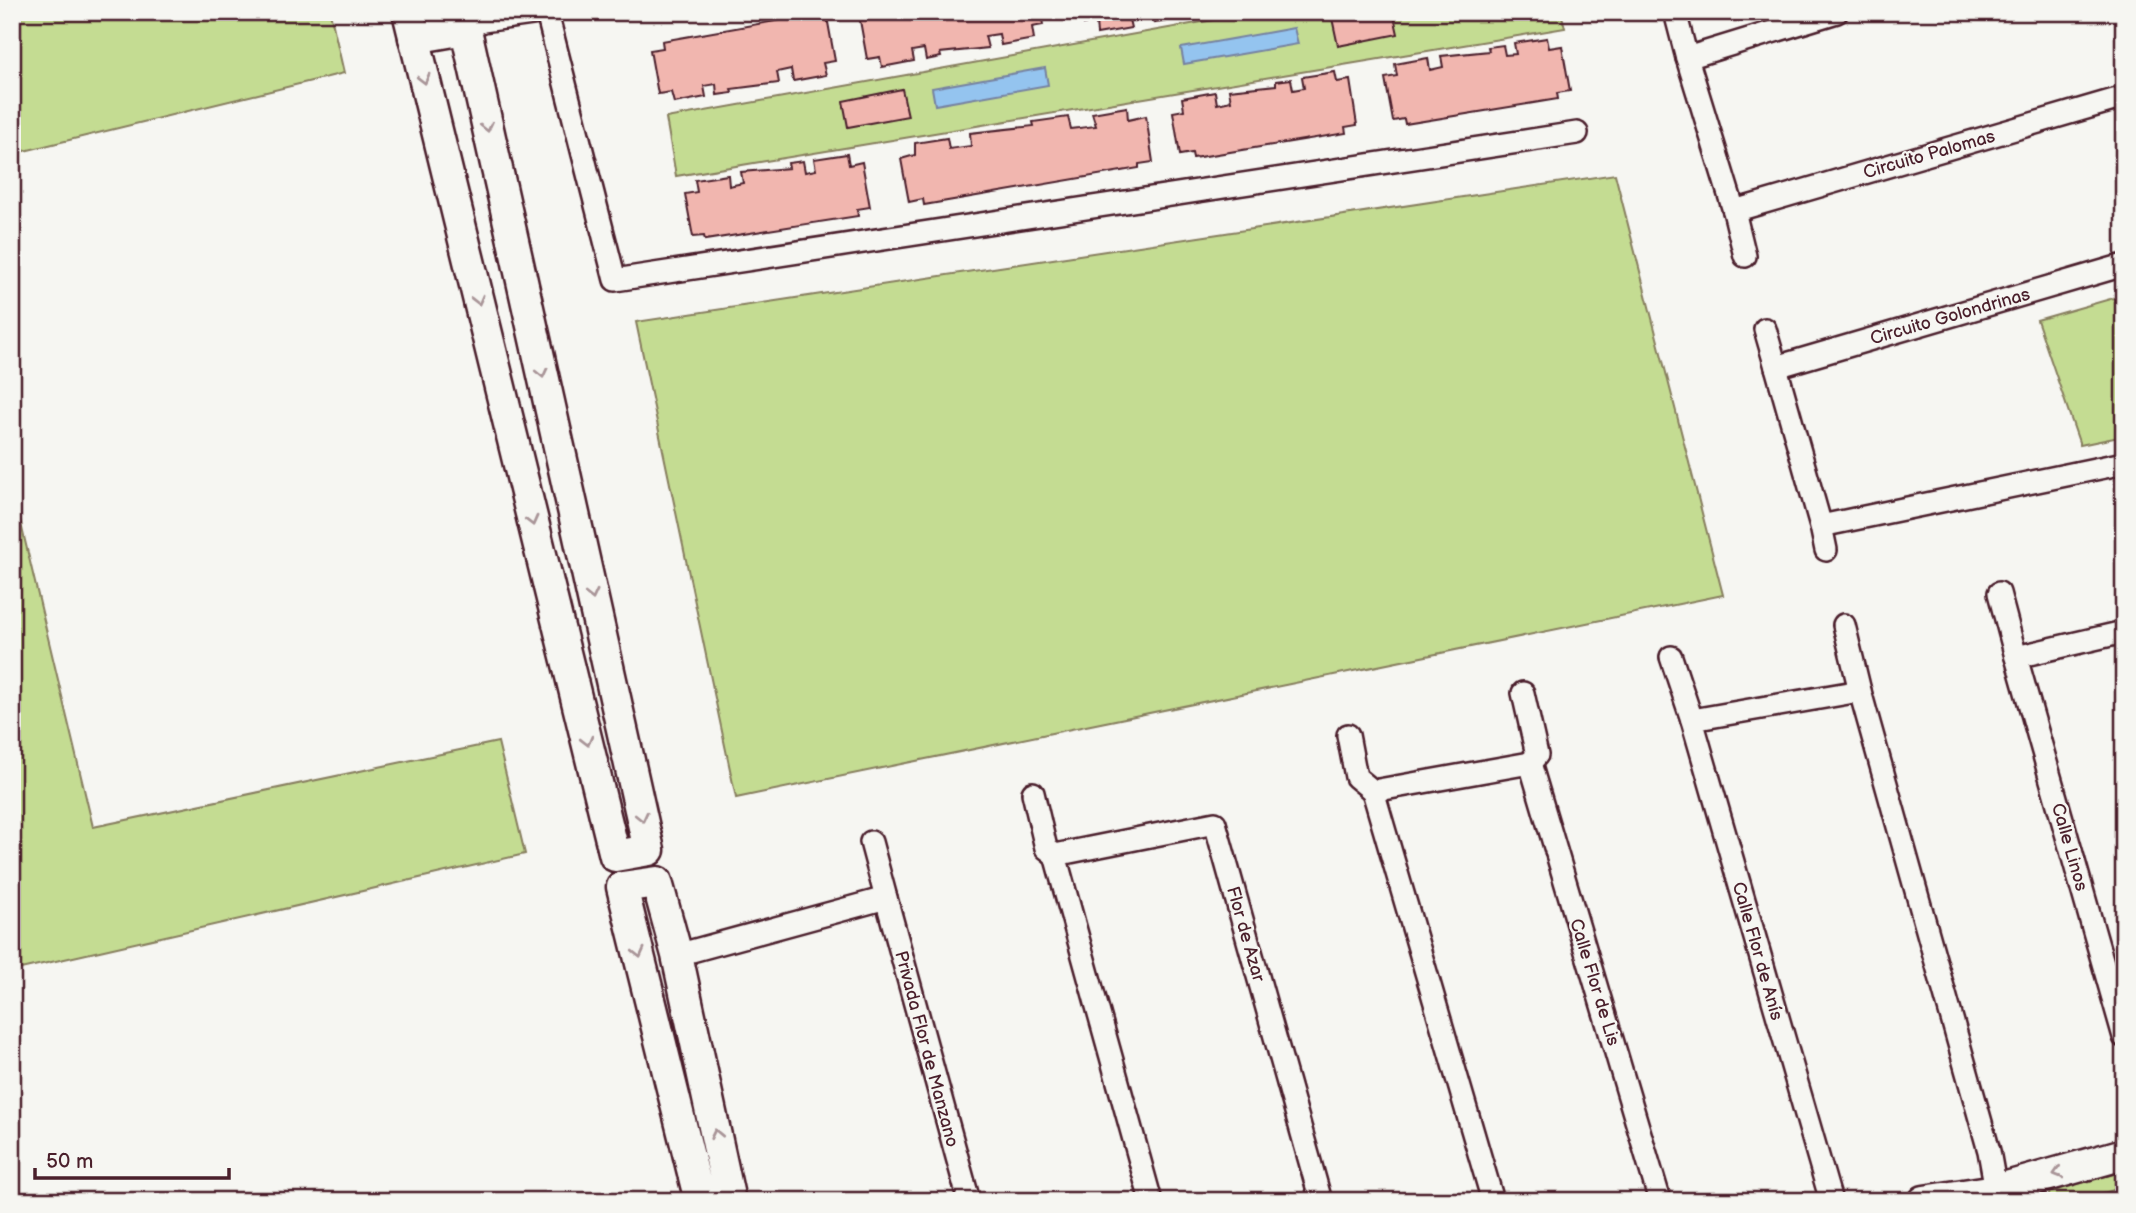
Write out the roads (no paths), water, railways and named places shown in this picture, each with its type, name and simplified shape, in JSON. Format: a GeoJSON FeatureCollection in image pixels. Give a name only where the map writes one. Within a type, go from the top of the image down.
{"type":"FeatureCollection","features":[{"type":"Feature","properties":{"kind":"main road"},"geometry":{"type":"LineString","coordinates":[[464,21],[649,850],[615,856],[411,25],[464,21]]}},
{"type":"Feature","properties":{"kind":"main road"},"geometry":{"type":"LineString","coordinates":[[701,1201],[622,887],[657,882],[677,955],[730,1201]]}},
{"type":"Feature","properties":{"kind":"main road"},"geometry":{"type":"LineString","coordinates":[[1924,1201],[1999,1196],[2124,1154]]}},
{"type":"Feature","properties":{"kind":"street"},"geometry":{"type":"LineString","coordinates":[[464,21],[548,12],[615,280],[1577,133]]}},
{"type":"Feature","properties":{"kind":"street"},"geometry":{"type":"LineString","coordinates":[[1675,12],[1745,256]]}},
{"type":"Feature","properties":{"kind":"street"},"geometry":{"type":"LineString","coordinates":[[1687,58],[1837,12]]}},
{"type":"Feature","properties":{"kind":"street","name":"Circuito Palomas"},"geometry":{"type":"LineString","coordinates":[[1734,211],[2124,97]]}},
{"type":"Feature","properties":{"kind":"street","name":"Circuito Golondrinas"},"geometry":{"type":"LineString","coordinates":[[1776,367],[2124,264]]}},
{"type":"Feature","properties":{"kind":"street"},"geometry":{"type":"LineString","coordinates":[[1765,330],[1826,550]]}},
{"type":"Feature","properties":{"kind":"street"},"geometry":{"type":"LineString","coordinates":[[1821,526],[2124,463]]}},
{"type":"Feature","properties":{"kind":"street","name":"Calle Linos"},"geometry":{"type":"LineString","coordinates":[[1999,593],[2124,1037]]}},
{"type":"Feature","properties":{"kind":"street"},"geometry":{"type":"LineString","coordinates":[[1844,625],[1860,691],[1989,1151],[1999,1196]]}},
{"type":"Feature","properties":{"kind":"street"},"geometry":{"type":"LineString","coordinates":[[2016,657],[2124,632]]}},
{"type":"Feature","properties":{"kind":"street","name":"Calle Flor de Anís"},"geometry":{"type":"LineString","coordinates":[[1671,657],[1692,720],[1828,1191]]}},
{"type":"Feature","properties":{"kind":"street"},"geometry":{"type":"LineString","coordinates":[[1692,720],[1860,691]]}},
{"type":"Feature","properties":{"kind":"street","name":"Calle Flor de Lis"},"geometry":{"type":"LineString","coordinates":[[1523,693],[1537,755],[1530,763],[1660,1201]]}},
{"type":"Feature","properties":{"kind":"street"},"geometry":{"type":"LineString","coordinates":[[1348,735],[1356,778],[1373,791],[1490,1191]]}},
{"type":"Feature","properties":{"kind":"street"},"geometry":{"type":"LineString","coordinates":[[1373,791],[1530,763]]}},
{"type":"Feature","properties":{"kind":"street"},"geometry":{"type":"LineString","coordinates":[[1033,793],[1046,848],[1055,855],[1152,1201]]}},
{"type":"Feature","properties":{"kind":"street","name":"Flor de Azar"},"geometry":{"type":"LineString","coordinates":[[1055,855],[1215,823],[1321,1201]]}},
{"type":"Feature","properties":{"kind":"street","name":"Privada Flor de Manzano"},"geometry":{"type":"LineString","coordinates":[[870,842],[969,1201]]}},
{"type":"Feature","properties":{"kind":"street"},"geometry":{"type":"LineString","coordinates":[[677,955],[886,898]]}},
{"type":"Feature","properties":{"kind":"water"},"geometry":{"type":"Polygon","coordinates":[[[1294,28],[1298,44],[1184,64],[1181,48],[1294,28]]]}},
{"type":"Feature","properties":{"kind":"water"},"geometry":{"type":"Polygon","coordinates":[[[1045,68],[1048,85],[935,105],[932,88],[1045,68]]]}}]}
